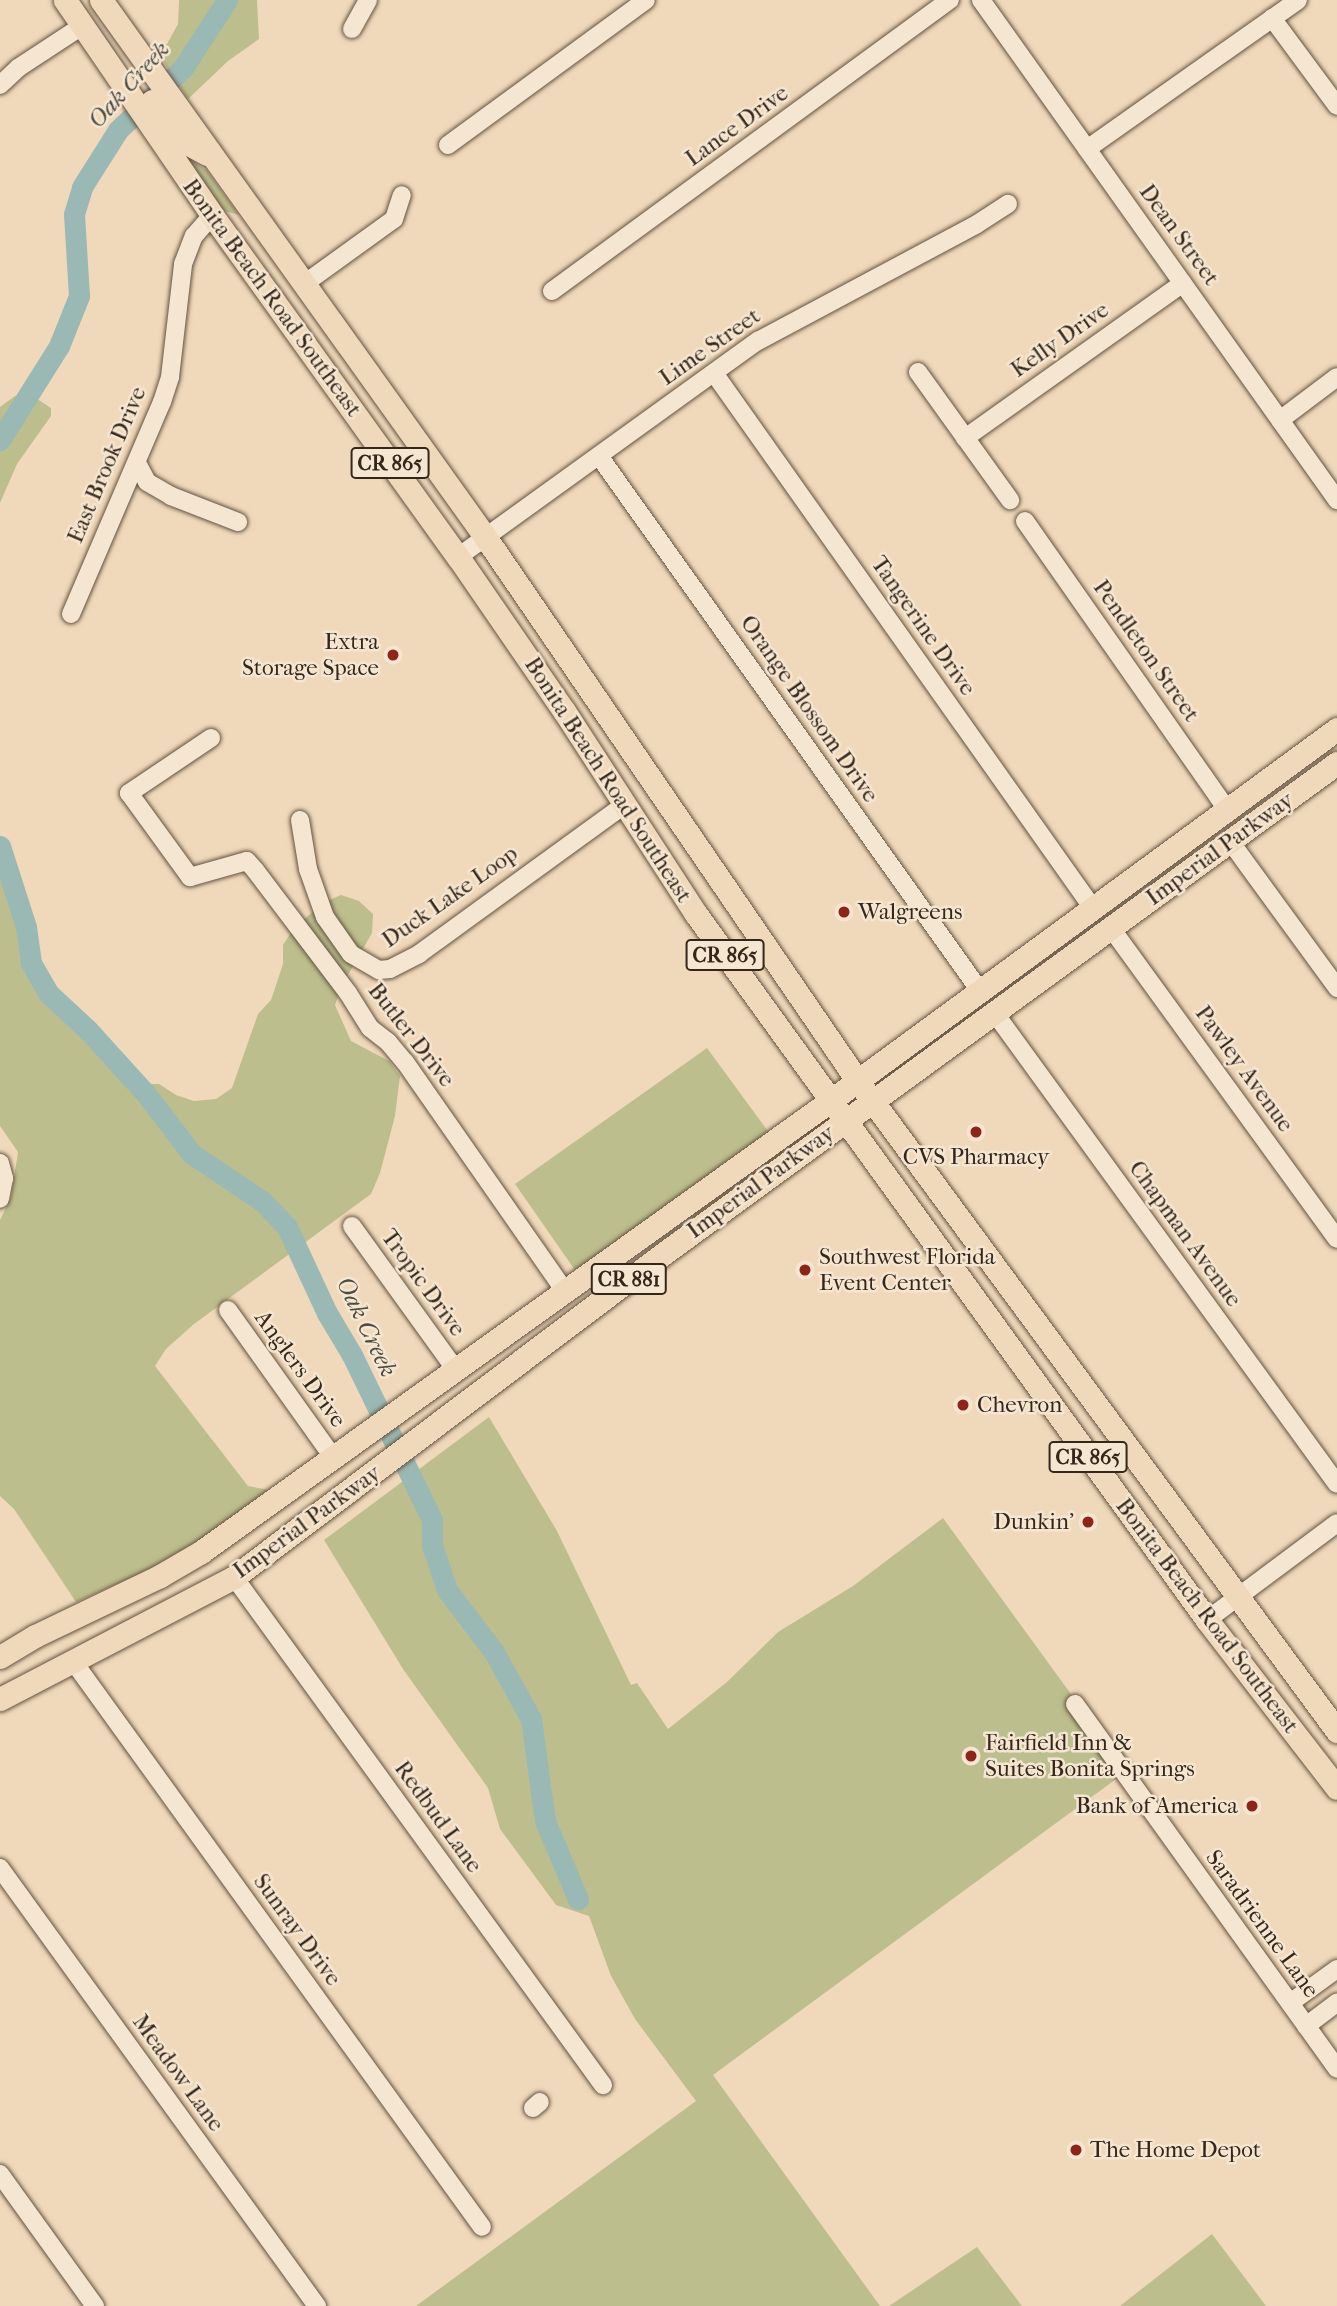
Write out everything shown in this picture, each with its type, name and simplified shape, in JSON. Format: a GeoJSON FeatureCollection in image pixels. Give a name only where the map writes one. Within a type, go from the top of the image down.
{"type":"FeatureCollection","features":[{"type":"Feature","properties":{"kind":"main road"},"geometry":{"type":"LineString","coordinates":[[65,0],[82,25],[103,33],[133,73]]}},
{"type":"Feature","properties":{"kind":"main road","name":"Bonita Beach Road Southeast"},"geometry":{"type":"LineString","coordinates":[[102,0],[133,73],[163,117],[212,215],[458,558],[696,914],[1207,1620],[1337,1788]]}},
{"type":"Feature","properties":{"kind":"main road","name":"Bonita Beach Road Southeast"},"geometry":{"type":"LineString","coordinates":[[133,73],[163,117],[214,158],[486,538],[856,1080],[1337,1731]]}},
{"type":"Feature","properties":{"kind":"main road"},"geometry":{"type":"LineString","coordinates":[[212,215],[232,219],[301,312],[338,331]]}},
{"type":"Feature","properties":{"kind":"main road","name":"Imperial Parkway"},"geometry":{"type":"LineString","coordinates":[[0,1657],[35,1636],[160,1576],[201,1552],[830,1101],[1337,729]]}},
{"type":"Feature","properties":{"kind":"main road","name":"Imperial Parkway"},"geometry":{"type":"LineString","coordinates":[[0,1699],[234,1577],[845,1121],[1337,763]]}},
{"type":"Feature","properties":{"kind":"main road"},"geometry":{"type":"LineString","coordinates":[[624,805],[636,803],[658,814],[713,893],[739,911]]}},
{"type":"Feature","properties":{"kind":"main road"},"geometry":{"type":"LineString","coordinates":[[543,1345],[567,1312],[570,1302],[565,1291]]}},
{"type":"Feature","properties":{"kind":"main road"},"geometry":{"type":"LineString","coordinates":[[454,1369],[482,1391]]}},
{"type":"Feature","properties":{"kind":"street"},"geometry":{"type":"LineString","coordinates":[[352,29],[368,0]]}},
{"type":"Feature","properties":{"kind":"street"},"geometry":{"type":"LineString","coordinates":[[448,145],[646,0]]}},
{"type":"Feature","properties":{"kind":"street","name":"Lance Drive"},"geometry":{"type":"LineString","coordinates":[[552,291],[950,0]]}},
{"type":"Feature","properties":{"kind":"street","name":"Dean Street"},"geometry":{"type":"LineString","coordinates":[[981,0],[1337,500]]}},
{"type":"Feature","properties":{"kind":"street"},"geometry":{"type":"LineString","coordinates":[[1087,149],[1298,0]]}},
{"type":"Feature","properties":{"kind":"street"},"geometry":{"type":"LineString","coordinates":[[1272,18],[1337,106]]}},
{"type":"Feature","properties":{"kind":"street"},"geometry":{"type":"LineString","coordinates":[[0,85],[18,68],[82,25]]}},
{"type":"Feature","properties":{"kind":"street"},"geometry":{"type":"LineString","coordinates":[[304,284],[394,219],[402,195]]}},
{"type":"Feature","properties":{"kind":"street","name":"Lime Street"},"geometry":{"type":"LineString","coordinates":[[458,558],[775,330],[967,229],[1008,204]]}},
{"type":"Feature","properties":{"kind":"street","name":"East Brook Drive"},"geometry":{"type":"LineString","coordinates":[[71,614],[137,463],[170,377],[183,264],[194,236],[212,215]]}},
{"type":"Feature","properties":{"kind":"street","name":"Kelly Drive"},"geometry":{"type":"LineString","coordinates":[[965,438],[1183,283]]}},
{"type":"Feature","properties":{"kind":"street"},"geometry":{"type":"LineString","coordinates":[[918,372],[1010,500]]}},
{"type":"Feature","properties":{"kind":"street","name":"Tangerine Drive"},"geometry":{"type":"LineString","coordinates":[[715,373],[1092,907]]}},
{"type":"Feature","properties":{"kind":"street"},"geometry":{"type":"LineString","coordinates":[[1280,420],[1337,377]]}},
{"type":"Feature","properties":{"kind":"street","name":"Orange Blossom Drive"},"geometry":{"type":"LineString","coordinates":[[599,456],[980,991]]}},
{"type":"Feature","properties":{"kind":"street"},"geometry":{"type":"LineString","coordinates":[[137,463],[147,482],[171,496],[238,522]]}},
{"type":"Feature","properties":{"kind":"street","name":"Pendleton Street"},"geometry":{"type":"LineString","coordinates":[[1025,521],[1227,809]]}},
{"type":"Feature","properties":{"kind":"street","name":"Butler Drive"},"geometry":{"type":"LineString","coordinates":[[211,738],[129,793],[190,877],[247,861],[255,870],[341,983],[370,1028],[388,1042],[405,1062],[565,1291]]}},
{"type":"Feature","properties":{"kind":"street","name":"Duck Lake Loop"},"geometry":{"type":"LineString","coordinates":[[300,820],[307,869],[325,917],[351,954],[379,970],[390,969],[419,954],[537,865],[624,805]]}},
{"type":"Feature","properties":{"kind":"street"},"geometry":{"type":"LineString","coordinates":[[1230,841],[1337,988]]}},
{"type":"Feature","properties":{"kind":"street","name":"Pawley Avenue"},"geometry":{"type":"LineString","coordinates":[[1111,928],[1337,1239]]}},
{"type":"Feature","properties":{"kind":"street","name":"Chapman Avenue"},"geometry":{"type":"LineString","coordinates":[[994,1012],[1337,1484]]}},
{"type":"Feature","properties":{"kind":"street"},"geometry":{"type":"LineString","coordinates":[[0,1163],[4,1178],[0,1199]]}},
{"type":"Feature","properties":{"kind":"street","name":"Tropic Drive"},"geometry":{"type":"LineString","coordinates":[[352,1226],[454,1369]]}},
{"type":"Feature","properties":{"kind":"street","name":"Anglers Drive"},"geometry":{"type":"LineString","coordinates":[[228,1310],[332,1456]]}},
{"type":"Feature","properties":{"kind":"street"},"geometry":{"type":"LineString","coordinates":[[1207,1620],[1337,1524]]}},
{"type":"Feature","properties":{"kind":"street","name":"Redbud Lane"},"geometry":{"type":"LineString","coordinates":[[234,1577],[603,2085]]}},
{"type":"Feature","properties":{"kind":"street","name":"Sunray Drive"},"geometry":{"type":"LineString","coordinates":[[73,1661],[482,2227]]}},
{"type":"Feature","properties":{"kind":"street","name":"Saradrienne Lane"},"geometry":{"type":"LineString","coordinates":[[1075,1704],[1337,2069]]}},
{"type":"Feature","properties":{"kind":"street","name":"Meadow Lane"},"geometry":{"type":"LineString","coordinates":[[0,1868],[317,2306]]}},
{"type":"Feature","properties":{"kind":"street"},"geometry":{"type":"LineString","coordinates":[[1290,2003],[1337,1969]]}},
{"type":"Feature","properties":{"kind":"street"},"geometry":{"type":"LineString","coordinates":[[1306,2026],[1337,2003]]}},
{"type":"Feature","properties":{"kind":"street"},"geometry":{"type":"LineString","coordinates":[[0,2174],[95,2306]]}},
{"type":"Feature","properties":{"kind":"green space"},"geometry":{"type":"Polygon","coordinates":[[[179,0],[257,0],[259,39],[228,61],[188,99],[157,52],[167,44],[178,24],[179,0]]]}},
{"type":"Feature","properties":{"kind":"green space"},"geometry":{"type":"Polygon","coordinates":[[[185,158],[207,171],[239,215],[221,210],[185,158]]]}},
{"type":"Feature","properties":{"kind":"green space"},"geometry":{"type":"Polygon","coordinates":[[[15,396],[34,397],[51,408],[51,416],[17,464],[0,503],[0,407],[15,396]]]}},
{"type":"Feature","properties":{"kind":"green space"},"geometry":{"type":"Polygon","coordinates":[[[0,861],[20,895],[40,969],[68,1009],[123,1073],[140,1084],[159,1084],[176,1095],[194,1101],[216,1099],[232,1088],[258,1014],[271,1000],[283,964],[283,945],[294,928],[323,903],[341,895],[359,901],[373,914],[372,933],[341,987],[335,1005],[351,1041],[389,1061],[400,1076],[395,1116],[380,1173],[371,1194],[194,1324],[166,1349],[155,1366],[248,1486],[269,1490],[216,1531],[144,1572],[76,1602],[14,1509],[0,1496],[0,1220],[11,1197],[18,1152],[0,1126],[0,861]]]}},
{"type":"Feature","properties":{"kind":"green space"},"geometry":{"type":"Polygon","coordinates":[[[707,1048],[770,1134],[577,1273],[515,1184],[707,1048]]]}},
{"type":"Feature","properties":{"kind":"green space"},"geometry":{"type":"Polygon","coordinates":[[[489,1417],[557,1531],[631,1685],[637,1683],[668,1729],[727,1682],[778,1632],[853,1586],[943,1518],[1127,1771],[713,2075],[880,2306],[416,2306],[696,2101],[635,2019],[611,1976],[589,1916],[556,1905],[500,1829],[488,1788],[403,1669],[324,1540],[489,1417]]]}},
{"type":"Feature","properties":{"kind":"green space"},"geometry":{"type":"Polygon","coordinates":[[[1212,2234],[1266,2306],[1120,2306],[1212,2234]]]}},
{"type":"Feature","properties":{"kind":"green space"},"geometry":{"type":"Polygon","coordinates":[[[977,2247],[1022,2306],[889,2306],[977,2247]]]}},
{"type":"Feature","properties":{"kind":"waterway","name":"Oak Creek"},"geometry":{"type":"LineString","coordinates":[[0,440],[59,346],[79,296],[74,214],[82,187],[118,130],[183,68],[227,0]]}},
{"type":"Feature","properties":{"kind":"waterway","name":"Oak Creek"},"geometry":{"type":"LineString","coordinates":[[0,846],[26,927],[31,963],[48,993],[88,1030],[146,1094],[192,1154],[262,1201],[287,1227],[327,1313],[352,1355],[432,1520],[432,1545],[447,1590],[494,1652],[531,1719],[545,1821],[578,1899]]}},
{"type":"Feature","properties":{"kind":"place","name":"Extra Storage Space"},"geometry":{"type":"Point","coordinates":[393,655]}},
{"type":"Feature","properties":{"kind":"place","name":"Walgreens"},"geometry":{"type":"Point","coordinates":[844,912]}},
{"type":"Feature","properties":{"kind":"place","name":"CVS Pharmacy"},"geometry":{"type":"Point","coordinates":[976,1132]}},
{"type":"Feature","properties":{"kind":"place","name":"Southwest Florida Event Center"},"geometry":{"type":"Point","coordinates":[805,1270]}},
{"type":"Feature","properties":{"kind":"place","name":"Chevron"},"geometry":{"type":"Point","coordinates":[963,1405]}},
{"type":"Feature","properties":{"kind":"place","name":"Dunkin'"},"geometry":{"type":"Point","coordinates":[1088,1522]}},
{"type":"Feature","properties":{"kind":"place","name":"Fairfield Inn & Suites Bonita Springs"},"geometry":{"type":"Point","coordinates":[971,1756]}},
{"type":"Feature","properties":{"kind":"place","name":"Bank of America"},"geometry":{"type":"Point","coordinates":[1252,1806]}},
{"type":"Feature","properties":{"kind":"place","name":"The Home Depot"},"geometry":{"type":"Point","coordinates":[1076,2150]}}]}
